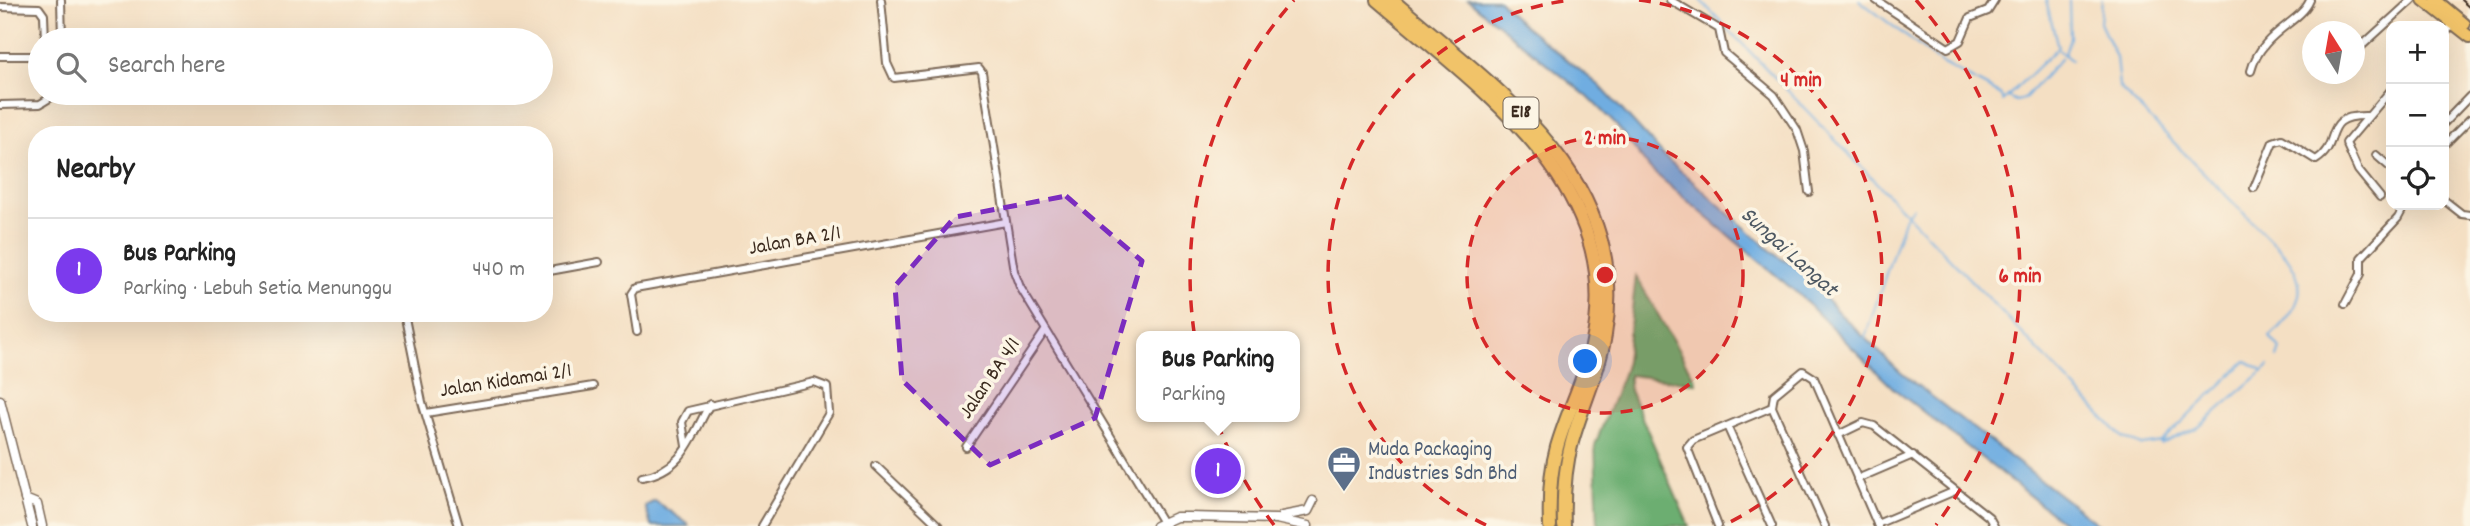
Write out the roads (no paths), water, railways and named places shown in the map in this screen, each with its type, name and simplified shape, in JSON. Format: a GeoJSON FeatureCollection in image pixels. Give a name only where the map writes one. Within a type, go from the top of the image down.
{"type":"FeatureCollection","features":[{"type":"Feature","properties":{"kind":"highway","name":"E18"},"geometry":{"type":"LineString","coordinates":[[1377,0],[1492,101],[1535,144],[1569,189],[1586,227],[1596,280],[1595,322],[1586,366],[1556,450],[1551,479],[1550,526]]}},
{"type":"Feature","properties":{"kind":"highway","name":"E18"},"geometry":{"type":"LineString","coordinates":[[1392,0],[1539,131],[1581,186],[1600,230],[1607,279],[1605,335],[1569,453],[1563,500],[1564,526]]}},
{"type":"Feature","properties":{"kind":"main road"},"geometry":{"type":"LineString","coordinates":[[2423,0],[2454,24],[2469,29]]}},
{"type":"Feature","properties":{"kind":"main road"},"geometry":{"type":"LineString","coordinates":[[2436,0],[2469,29]]}},
{"type":"Feature","properties":{"kind":"street"},"geometry":{"type":"LineString","coordinates":[[61,0],[62,28]]}},
{"type":"Feature","properties":{"kind":"street"},"geometry":{"type":"LineString","coordinates":[[881,0],[887,63],[894,78],[966,68],[979,68],[982,72],[1014,271],[1045,331],[1162,525],[1189,517],[1276,519],[1308,526]]}},
{"type":"Feature","properties":{"kind":"street"},"geometry":{"type":"LineString","coordinates":[[1670,0],[1719,29],[1724,54],[1780,102],[1803,145],[1809,192]]}},
{"type":"Feature","properties":{"kind":"street"},"geometry":{"type":"LineString","coordinates":[[1876,0],[1948,48],[1960,41],[1970,18],[1988,11],[1995,0]]}},
{"type":"Feature","properties":{"kind":"street"},"geometry":{"type":"LineString","coordinates":[[2251,71],[2256,56],[2273,34],[2310,0]]}},
{"type":"Feature","properties":{"kind":"street"},"geometry":{"type":"LineString","coordinates":[[2365,43],[2412,0]]}},
{"type":"Feature","properties":{"kind":"street"},"geometry":{"type":"LineString","coordinates":[[0,8],[39,8],[44,15],[45,28]]}},
{"type":"Feature","properties":{"kind":"street"},"geometry":{"type":"LineString","coordinates":[[2449,29],[2454,24]]}},
{"type":"Feature","properties":{"kind":"street"},"geometry":{"type":"LineString","coordinates":[[0,56],[28,56]]}},
{"type":"Feature","properties":{"kind":"street"},"geometry":{"type":"LineString","coordinates":[[2379,197],[2358,170],[2347,145],[2348,138],[2386,95]]}},
{"type":"Feature","properties":{"kind":"street"},"geometry":{"type":"LineString","coordinates":[[2449,117],[2470,96]]}},
{"type":"Feature","properties":{"kind":"street"},"geometry":{"type":"LineString","coordinates":[[0,105],[28,103]]}},
{"type":"Feature","properties":{"kind":"street"},"geometry":{"type":"LineString","coordinates":[[2451,115],[2462,127]]}},
{"type":"Feature","properties":{"kind":"street"},"geometry":{"type":"LineString","coordinates":[[2254,188],[2273,142],[2282,139],[2316,160],[2327,151],[2333,130],[2340,121],[2353,116],[2367,116]]}},
{"type":"Feature","properties":{"kind":"street"},"geometry":{"type":"LineString","coordinates":[[2449,140],[2470,119]]}},
{"type":"Feature","properties":{"kind":"street"},"geometry":{"type":"LineString","coordinates":[[2376,155],[2386,164]]}},
{"type":"Feature","properties":{"kind":"street"},"geometry":{"type":"LineString","coordinates":[[2449,204],[2462,214],[2470,215]]}},
{"type":"Feature","properties":{"kind":"street"},"geometry":{"type":"LineString","coordinates":[[2345,304],[2361,274],[2361,258],[2402,210]]}},
{"type":"Feature","properties":{"kind":"street","name":"Jalan BA 2/1"},"geometry":{"type":"LineString","coordinates":[[638,331],[631,294],[635,288],[1006,222]]}},
{"type":"Feature","properties":{"kind":"street"},"geometry":{"type":"LineString","coordinates":[[553,270],[599,262]]}},
{"type":"Feature","properties":{"kind":"street"},"geometry":{"type":"LineString","coordinates":[[406,322],[426,413],[459,526]]}},
{"type":"Feature","properties":{"kind":"street","name":"Jalan BA 4/1"},"geometry":{"type":"LineString","coordinates":[[966,447],[1045,331]]}},
{"type":"Feature","properties":{"kind":"street"},"geometry":{"type":"LineString","coordinates":[[1824,526],[1772,405],[1774,395],[1800,373],[1808,372],[1877,525],[1955,491]]}},
{"type":"Feature","properties":{"kind":"street"},"geometry":{"type":"LineString","coordinates":[[686,446],[684,417],[688,411],[814,382],[827,387],[829,413],[762,526]]}},
{"type":"Feature","properties":{"kind":"street","name":"Jalan Kidamai 2/1"},"geometry":{"type":"LineString","coordinates":[[426,413],[593,386]]}},
{"type":"Feature","properties":{"kind":"street"},"geometry":{"type":"LineString","coordinates":[[0,400],[32,526]]}},
{"type":"Feature","properties":{"kind":"street"},"geometry":{"type":"LineString","coordinates":[[642,477],[668,471],[710,404]]}},
{"type":"Feature","properties":{"kind":"street"},"geometry":{"type":"LineString","coordinates":[[1718,526],[1687,447],[1693,440],[1772,405]]}},
{"type":"Feature","properties":{"kind":"street"},"geometry":{"type":"LineString","coordinates":[[1838,435],[1863,423],[1870,424],[1989,517],[1994,526]]}},
{"type":"Feature","properties":{"kind":"street"},"geometry":{"type":"LineString","coordinates":[[1727,426],[1772,526]]}},
{"type":"Feature","properties":{"kind":"street"},"geometry":{"type":"LineString","coordinates":[[1857,479],[1913,456]]}},
{"type":"Feature","properties":{"kind":"street"},"geometry":{"type":"LineString","coordinates":[[877,466],[939,526]]}},
{"type":"Feature","properties":{"kind":"street"},"geometry":{"type":"LineString","coordinates":[[25,499],[37,505],[42,526]]}},
{"type":"Feature","properties":{"kind":"street"},"geometry":{"type":"LineString","coordinates":[[1276,519],[1308,511],[1313,501]]}},
{"type":"Feature","properties":{"kind":"water"},"geometry":{"type":"Polygon","coordinates":[[[1468,0],[1499,0],[1520,22],[1600,86],[1665,157],[1777,256],[1803,271],[1834,308],[1900,372],[2100,526],[2068,526],[1893,388],[1797,293],[1650,169],[1616,125],[1588,97],[1468,0]]]}},
{"type":"Feature","properties":{"kind":"water"},"geometry":{"type":"Polygon","coordinates":[[[655,501],[689,526],[651,526],[645,506],[655,501]]]}},
{"type":"Feature","properties":{"kind":"waterway"},"geometry":{"type":"LineString","coordinates":[[1700,0],[2123,438],[2142,445],[2161,442],[2246,361],[2261,369]]}},
{"type":"Feature","properties":{"kind":"waterway"},"geometry":{"type":"LineString","coordinates":[[1859,0],[1941,63],[2000,94],[2003,101]]}},
{"type":"Feature","properties":{"kind":"waterway"},"geometry":{"type":"LineString","coordinates":[[2002,102],[2058,47],[2046,0]]}},
{"type":"Feature","properties":{"kind":"waterway"},"geometry":{"type":"LineString","coordinates":[[2065,54],[2070,38],[2069,0]]}},
{"type":"Feature","properties":{"kind":"waterway"},"geometry":{"type":"LineString","coordinates":[[2102,0],[2100,23],[2116,57],[2119,87],[2286,256],[2294,269],[2299,280],[2298,300],[2294,309],[2270,337],[2280,349],[2277,358]]}},
{"type":"Feature","properties":{"kind":"waterway"},"geometry":{"type":"LineString","coordinates":[[2058,50],[2071,60]]}},
{"type":"Feature","properties":{"kind":"waterway"},"geometry":{"type":"LineString","coordinates":[[2008,97],[2016,101],[2024,99],[2061,58]]}},
{"type":"Feature","properties":{"kind":"waterway"},"geometry":{"type":"LineString","coordinates":[[1864,340],[1905,217],[1913,207]]}},
{"type":"Feature","properties":{"kind":"waterway"},"geometry":{"type":"LineString","coordinates":[[2161,444],[2199,427],[2269,366]]}},
{"type":"Feature","properties":{"kind":"railway"},"geometry":{"type":"LineString","coordinates":[[2461,0],[2470,8]]}},
{"type":"Feature","properties":{"kind":"place","name":"Bus Parking"},"geometry":{"type":"Point","coordinates":[1218,471]}},
{"type":"Feature","properties":{"kind":"place","name":"Muda Packaging Industries Sdn Bhd"},"geometry":{"type":"Point","coordinates":[1344,493]}},
{"type":"Feature","properties":{"kind":"water label","name":"Sungai Langat"},"geometry":{"type":"Point","coordinates":[1788,253]}}]}
